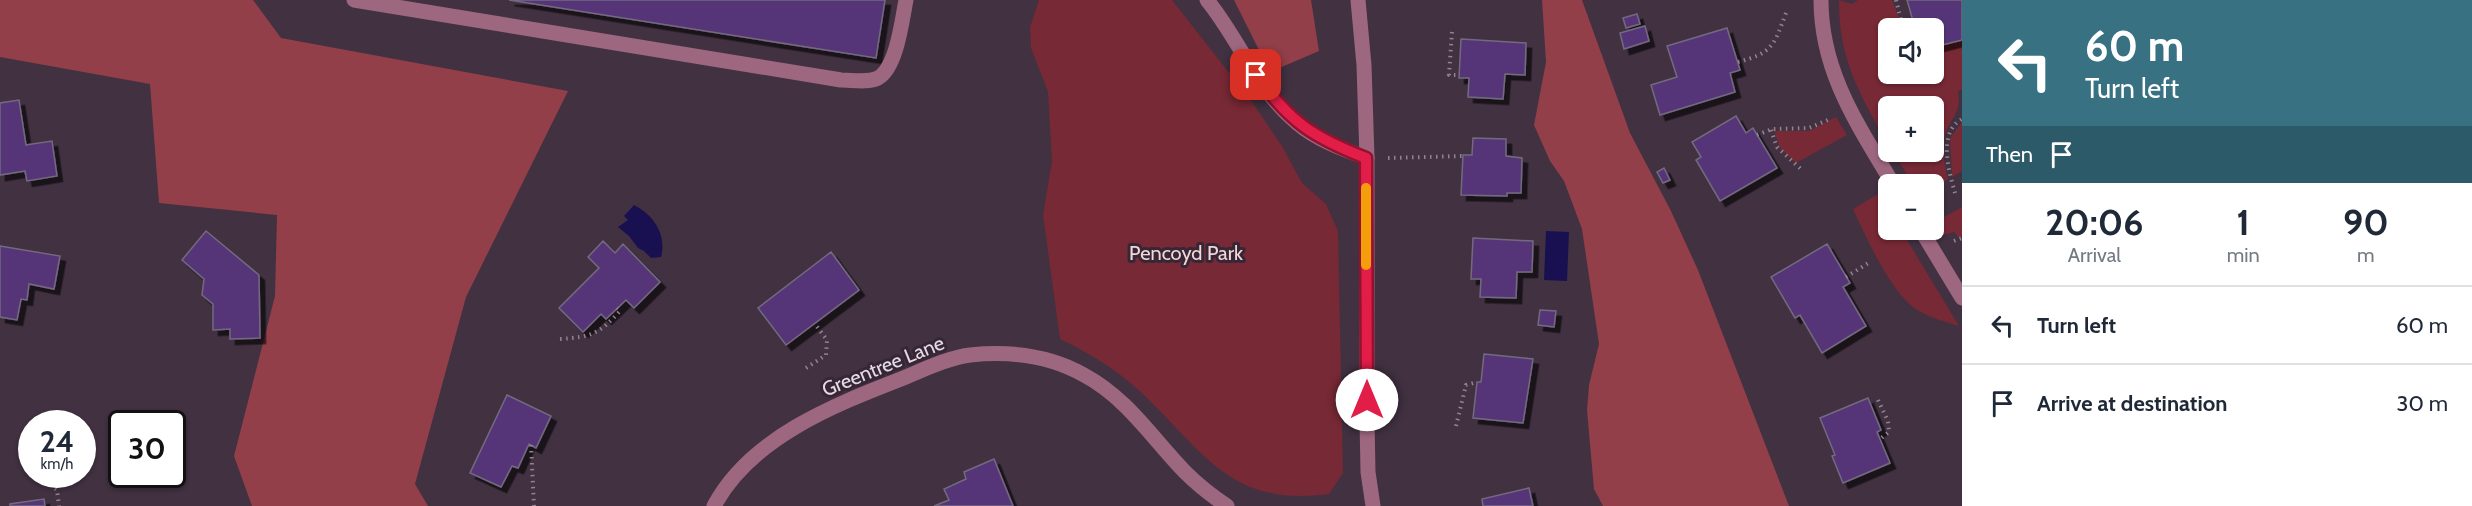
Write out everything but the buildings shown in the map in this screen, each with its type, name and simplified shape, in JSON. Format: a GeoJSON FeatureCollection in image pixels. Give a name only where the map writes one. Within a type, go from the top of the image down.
{"type":"FeatureCollection","features":[{"type":"Feature","properties":{"kind":"street"},"geometry":{"type":"LineString","coordinates":[[354,0],[829,78],[863,81],[878,78],[890,64],[898,40],[906,0]]}},
{"type":"Feature","properties":{"kind":"street"},"geometry":{"type":"LineString","coordinates":[[1207,0],[1235,38],[1256,75],[1275,102],[1313,135],[1366,158]]}},
{"type":"Feature","properties":{"kind":"street"},"geometry":{"type":"LineString","coordinates":[[1358,0],[1364,66],[1366,158],[1366,420],[1368,472],[1373,506]]}},
{"type":"Feature","properties":{"kind":"street"},"geometry":{"type":"LineString","coordinates":[[1821,0],[1827,54],[1835,80],[1887,174]]}},
{"type":"Feature","properties":{"kind":"street"},"geometry":{"type":"LineString","coordinates":[[1927,240],[1962,298]]}},
{"type":"Feature","properties":{"kind":"street","name":"Greentree Lane"},"geometry":{"type":"LineString","coordinates":[[714,506],[752,459],[770,444],[808,421],[861,395],[933,366],[967,356],[996,353],[1023,354],[1055,362],[1083,374],[1107,389],[1126,405],[1185,472],[1206,492],[1227,506]]}},
{"type":"Feature","properties":{"kind":"path"},"geometry":{"type":"LineString","coordinates":[[1896,0],[1900,18]]}},
{"type":"Feature","properties":{"kind":"path"},"geometry":{"type":"LineString","coordinates":[[1737,62],[1766,52],[1776,39],[1786,13]]}},
{"type":"Feature","properties":{"kind":"path"},"geometry":{"type":"LineString","coordinates":[[1452,32],[1449,75],[1459,75]]}},
{"type":"Feature","properties":{"kind":"path"},"geometry":{"type":"LineString","coordinates":[[1757,135],[1771,130],[1809,129],[1848,107]]}},
{"type":"Feature","properties":{"kind":"path"},"geometry":{"type":"LineString","coordinates":[[1955,193],[1949,168],[1948,137],[1953,126],[1962,119]]}},
{"type":"Feature","properties":{"kind":"path"},"geometry":{"type":"LineString","coordinates":[[1771,130],[1777,147],[1803,171]]}},
{"type":"Feature","properties":{"kind":"path"},"geometry":{"type":"LineString","coordinates":[[1400,157],[1463,156]]}},
{"type":"Feature","properties":{"kind":"path"},"geometry":{"type":"LineString","coordinates":[[1846,277],[1870,262]]}},
{"type":"Feature","properties":{"kind":"path"},"geometry":{"type":"LineString","coordinates":[[560,339],[587,337],[603,329],[620,311],[617,308]]}},
{"type":"Feature","properties":{"kind":"path"},"geometry":{"type":"LineString","coordinates":[[806,368],[825,356],[827,340],[815,324]]}},
{"type":"Feature","properties":{"kind":"path"},"geometry":{"type":"LineString","coordinates":[[1456,426],[1466,385],[1477,382]]}},
{"type":"Feature","properties":{"kind":"path"},"geometry":{"type":"LineString","coordinates":[[1878,400],[1890,427],[1880,439]]}},
{"type":"Feature","properties":{"kind":"path"},"geometry":{"type":"LineString","coordinates":[[531,446],[534,506]]}},
{"type":"Feature","properties":{"kind":"path"},"geometry":{"type":"LineString","coordinates":[[54,488],[57,490],[59,506]]}},
{"type":"Feature","properties":{"kind":"green space","name":"Pencoyd Park"},"geometry":{"type":"Polygon","coordinates":[[[1039,0],[1172,0],[1252,102],[1282,146],[1302,183],[1326,204],[1338,231],[1343,473],[1329,494],[1297,496],[1271,493],[1248,486],[1228,475],[1209,461],[1154,405],[1121,376],[1060,339],[1043,215],[1052,161],[1048,92],[1031,48],[1030,27],[1039,0]]]}},
{"type":"Feature","properties":{"kind":"green space"},"geometry":{"type":"Polygon","coordinates":[[[1839,0],[1852,4],[1858,0],[1892,0],[1899,18],[1878,18],[1878,84],[1944,84],[1944,44],[1962,40],[1962,89],[1958,92],[1957,110],[1944,141],[1944,96],[1878,96],[1878,126],[1853,75],[1842,40],[1839,0]]]}},
{"type":"Feature","properties":{"kind":"green space"},"geometry":{"type":"Polygon","coordinates":[[[1836,117],[1847,135],[1796,163],[1780,148],[1774,131],[1809,131],[1836,117]]]}},
{"type":"Feature","properties":{"kind":"green space"},"geometry":{"type":"Polygon","coordinates":[[[1962,122],[1962,171],[1952,177],[1950,138],[1962,122]]]}},
{"type":"Feature","properties":{"kind":"green space"},"geometry":{"type":"Polygon","coordinates":[[[1944,158],[1948,179],[1944,182],[1944,174],[1907,174],[1899,162],[1944,162],[1944,158]]]}},
{"type":"Feature","properties":{"kind":"green space"},"geometry":{"type":"Polygon","coordinates":[[[1878,194],[1878,240],[1907,240],[1959,326],[1928,316],[1899,293],[1881,265],[1853,209],[1878,194]]]}},
{"type":"Feature","properties":{"kind":"green space"},"geometry":{"type":"Polygon","coordinates":[[[1962,207],[1962,236],[1958,237],[1954,232],[1944,235],[1944,217],[1962,207]]]}},
{"type":"Feature","properties":{"kind":"shaded area"},"geometry":{"type":"Polygon","coordinates":[[[0,0],[253,0],[281,38],[568,91],[466,297],[415,484],[428,506],[252,506],[234,456],[275,296],[277,215],[159,203],[150,84],[0,57],[0,0]]]}},
{"type":"Feature","properties":{"kind":"shaded area"},"geometry":{"type":"Polygon","coordinates":[[[1234,0],[1311,0],[1319,51],[1270,72],[1234,0]]]}},
{"type":"Feature","properties":{"kind":"shaded area"},"geometry":{"type":"Polygon","coordinates":[[[1542,0],[1582,0],[1630,133],[1671,211],[1698,270],[1789,506],[1603,506],[1594,489],[1587,410],[1589,385],[1599,344],[1582,229],[1564,181],[1550,161],[1534,125],[1546,62],[1542,0]]]}},
{"type":"Feature","properties":{"kind":"shaded area"},"geometry":{"type":"Polygon","coordinates":[[[634,205],[648,214],[657,226],[662,241],[661,257],[651,258],[618,227],[628,220],[624,216],[634,205]]]}},
{"type":"Feature","properties":{"kind":"shaded area"},"geometry":{"type":"Polygon","coordinates":[[[1546,231],[1569,232],[1567,281],[1544,280],[1546,231]]]}},
{"type":"Feature","properties":{"kind":"slow traffic"},"geometry":{"type":"LineString","coordinates":[[1366,188],[1366,265]]}},
{"type":"Feature","properties":{"kind":"route"},"geometry":{"type":"LineString","coordinates":[[1256,75],[1275,102],[1313,135],[1366,158],[1367,400]]}}]}
